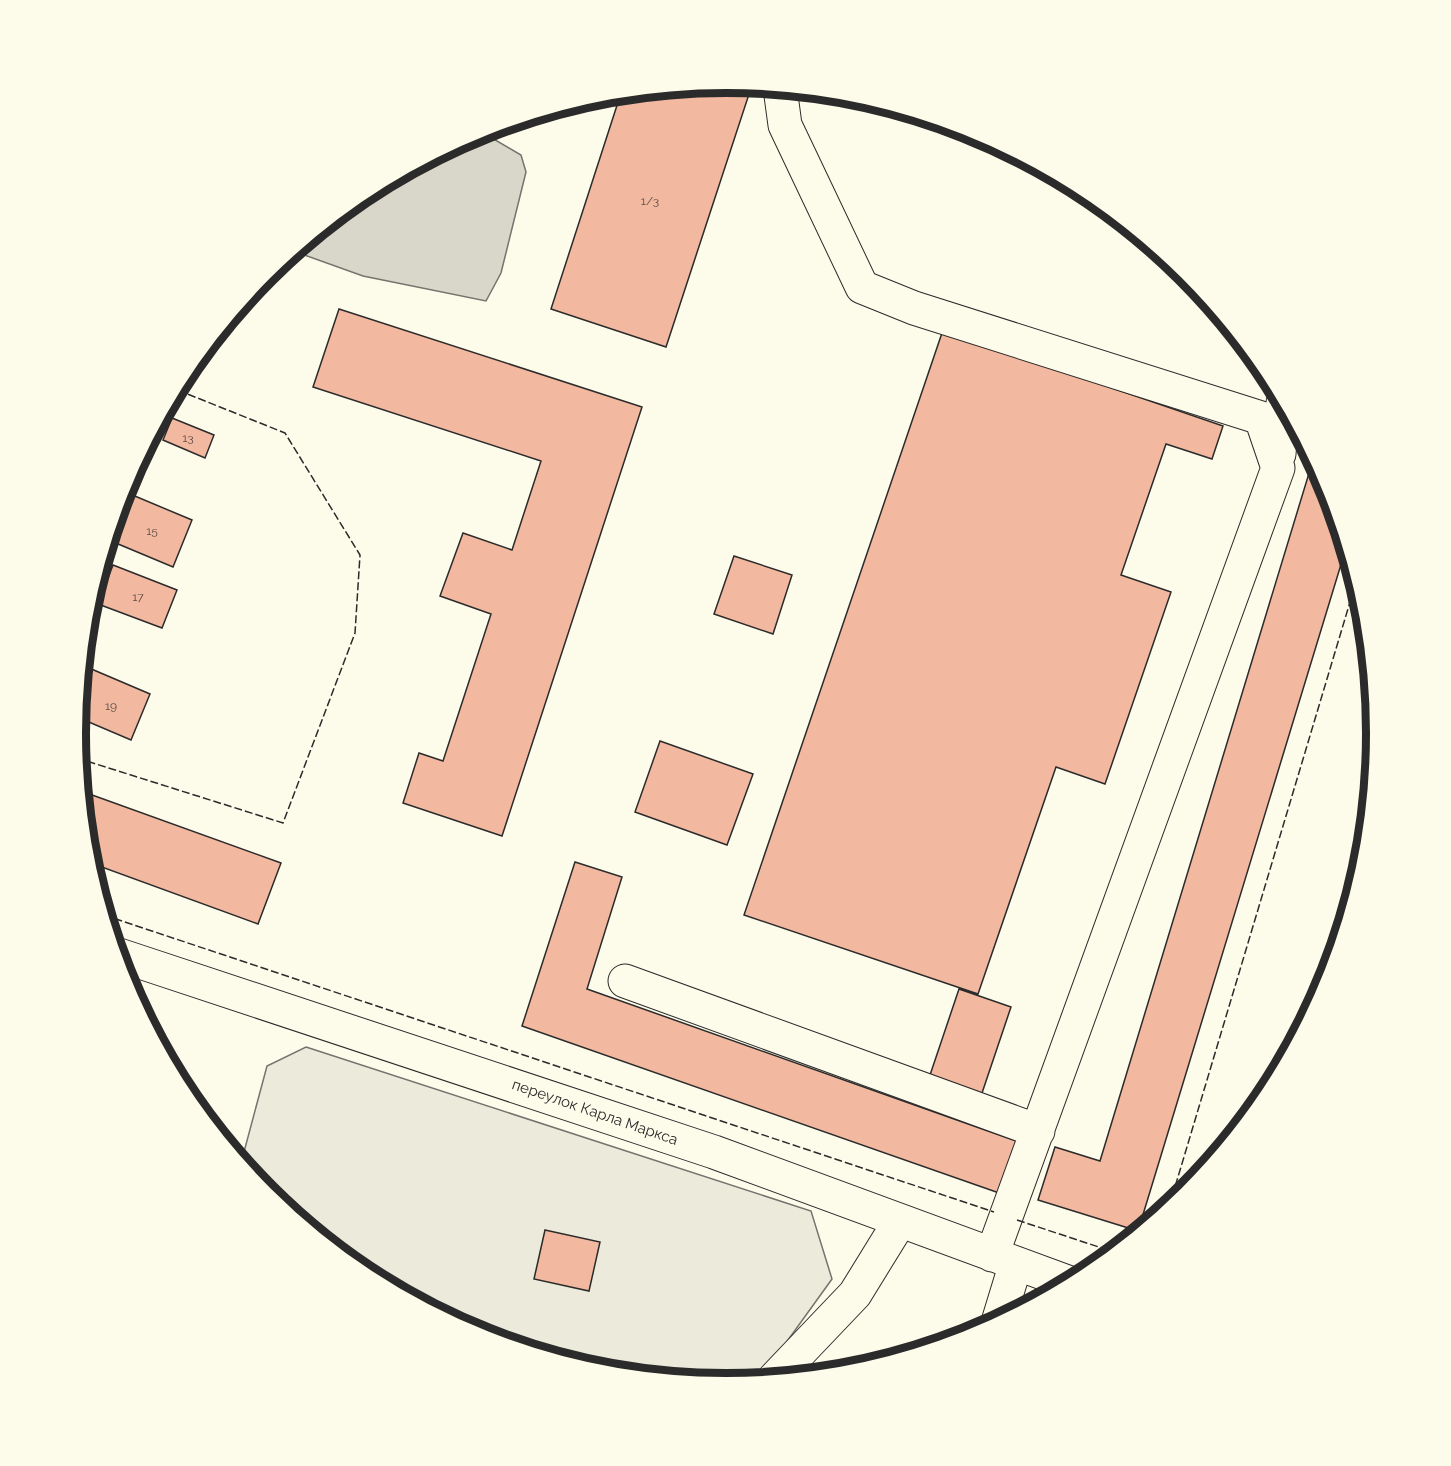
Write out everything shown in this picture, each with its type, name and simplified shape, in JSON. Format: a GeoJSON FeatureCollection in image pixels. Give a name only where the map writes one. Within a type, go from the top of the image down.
{"type":"FeatureCollection","features":[{"type":"Feature","properties":{"kind":"street"},"geometry":{"type":"LineString","coordinates":[[781,95],[785,124],[862,287],[914,308],[1262,418],[1278,468]]}},
{"type":"Feature","properties":{"kind":"street"},"geometry":{"type":"LineString","coordinates":[[999,1311],[1004,1259],[1038,1131],[1278,468],[1282,417]]}},
{"type":"Feature","properties":{"kind":"street","name":"переулок Карла Маркса"},"geometry":{"type":"LineString","coordinates":[[126,957],[535,1091],[1058,1279]]}},
{"type":"Feature","properties":{"kind":"street"},"geometry":{"type":"LineString","coordinates":[[625,981],[1038,1131]]}},
{"type":"Feature","properties":{"kind":"street"},"geometry":{"type":"LineString","coordinates":[[782,1371],[855,1294],[900,1221]]}},
{"type":"Feature","properties":{"kind":"shaded area"},"geometry":{"type":"Polygon","coordinates":[[[492,138],[521,155],[526,172],[501,273],[486,301],[363,276],[302,254],[336,225],[370,201],[442,159],[492,138]]]}},
{"type":"Feature","properties":{"kind":"shaded area"},"geometry":{"type":"Polygon","coordinates":[[[306,1047],[811,1211],[832,1279],[763,1372],[684,1372],[642,1368],[601,1361],[520,1339],[442,1307],[370,1265],[304,1214],[244,1155],[267,1066],[306,1047]]]}},
{"type":"Feature","properties":{"kind":"building"},"geometry":{"type":"Polygon","coordinates":[[[684,94],[749,94],[666,347],[551,309],[618,102],[684,94]]]}},
{"type":"Feature","properties":{"kind":"building"},"geometry":{"type":"Polygon","coordinates":[[[339,309],[642,407],[502,836],[403,803],[419,753],[443,761],[491,614],[440,596],[463,533],[512,550],[541,461],[313,387],[339,309]]]}},
{"type":"Feature","properties":{"kind":"building"},"geometry":{"type":"Polygon","coordinates":[[[943,330],[1223,426],[1212,459],[1166,444],[1121,575],[1171,592],[1105,784],[1056,767],[978,994],[744,915],[943,330]]]}},
{"type":"Feature","properties":{"kind":"building"},"geometry":{"type":"Polygon","coordinates":[[[172,418],[214,435],[205,458],[163,440],[172,418]]]}},
{"type":"Feature","properties":{"kind":"building"},"geometry":{"type":"Polygon","coordinates":[[[1309,472],[1332,527],[1342,561],[1142,1218],[1130,1228],[1038,1200],[1055,1147],[1100,1161],[1309,472]]]}},
{"type":"Feature","properties":{"kind":"building"},"geometry":{"type":"Polygon","coordinates":[[[131,495],[192,520],[173,567],[114,542],[131,495]]]}},
{"type":"Feature","properties":{"kind":"building"},"geometry":{"type":"Polygon","coordinates":[[[734,556],[792,575],[773,634],[714,614],[734,556]]]}},
{"type":"Feature","properties":{"kind":"building"},"geometry":{"type":"Polygon","coordinates":[[[113,565],[177,590],[162,628],[99,604],[113,565]]]}},
{"type":"Feature","properties":{"kind":"building"},"geometry":{"type":"Polygon","coordinates":[[[89,668],[150,694],[131,740],[86,721],[89,668]]]}},
{"type":"Feature","properties":{"kind":"building"},"geometry":{"type":"Polygon","coordinates":[[[660,741],[753,774],[727,845],[635,812],[660,741]]]}},
{"type":"Feature","properties":{"kind":"building"},"geometry":{"type":"Polygon","coordinates":[[[89,794],[281,863],[258,924],[100,866],[89,794]]]}},
{"type":"Feature","properties":{"kind":"building"},"geometry":{"type":"Polygon","coordinates":[[[575,862],[622,877],[587,989],[1019,1142],[1002,1194],[522,1026],[575,862]]]}},
{"type":"Feature","properties":{"kind":"building"},"geometry":{"type":"Polygon","coordinates":[[[959,989],[1011,1007],[981,1096],[929,1078],[959,989]]]}},
{"type":"Feature","properties":{"kind":"building"},"geometry":{"type":"Polygon","coordinates":[[[545,1230],[600,1242],[589,1291],[534,1279],[545,1230]]]}},
{"type":"Feature","properties":{"kind":"fence"},"geometry":{"type":"LineString","coordinates":[[87,761],[283,823],[355,633],[360,555],[285,433],[184,392]]}},
{"type":"Feature","properties":{"kind":"fence"},"geometry":{"type":"LineString","coordinates":[[1174,1189],[1351,599]]}},
{"type":"Feature","properties":{"kind":"fence"},"geometry":{"type":"LineString","coordinates":[[113,918],[994,1212]]}},
{"type":"Feature","properties":{"kind":"fence"},"geometry":{"type":"LineString","coordinates":[[1017,1220],[1104,1249]]}}]}
